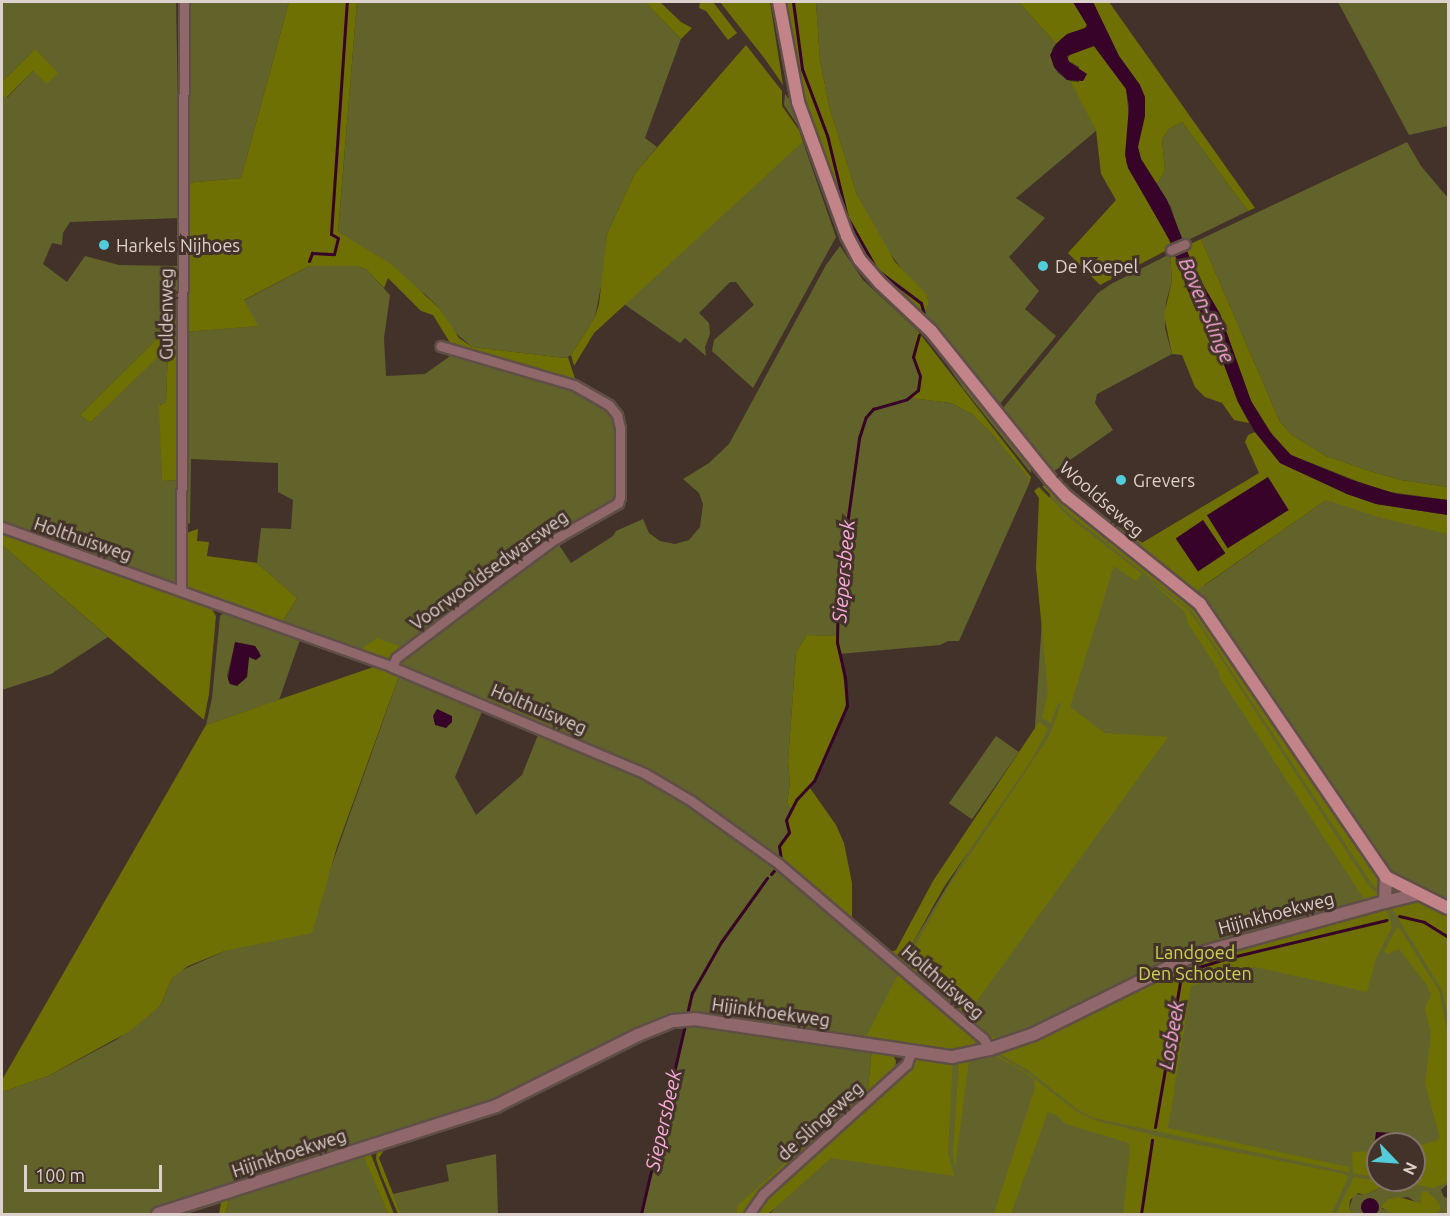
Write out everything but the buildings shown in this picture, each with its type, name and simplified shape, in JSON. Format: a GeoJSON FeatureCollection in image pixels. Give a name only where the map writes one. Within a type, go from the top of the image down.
{"type":"FeatureCollection","features":[{"type":"Feature","properties":{"kind":"main road","name":"Wooldseweg"},"geometry":{"type":"LineString","coordinates":[[779,2],[798,102],[847,236],[861,260],[880,283],[931,331],[1067,497],[1200,604],[1386,877],[1449,908]]}},
{"type":"Feature","properties":{"kind":"street","name":"Guldenweg"},"geometry":{"type":"LineString","coordinates":[[181,591],[184,2]]}},
{"type":"Feature","properties":{"kind":"street"},"geometry":{"type":"LineString","coordinates":[[1171,250],[1185,244]]}},
{"type":"Feature","properties":{"kind":"street","name":"Voorwooldsedwarsweg"},"geometry":{"type":"LineString","coordinates":[[392,667],[396,658],[495,583],[555,539],[618,503],[620,497],[620,428],[617,415],[609,405],[574,385],[441,346]]}},
{"type":"Feature","properties":{"kind":"street","name":"Holthuisweg"},"geometry":{"type":"LineString","coordinates":[[2,527],[392,667],[616,760],[690,800],[779,864],[982,1038],[990,1049]]}},
{"type":"Feature","properties":{"kind":"street"},"geometry":{"type":"LineString","coordinates":[[1385,902],[1386,877]]}},
{"type":"Feature","properties":{"kind":"street","name":"Hijinkhoekweg"},"geometry":{"type":"LineString","coordinates":[[158,1215],[496,1106],[638,1035],[673,1021],[694,1019],[956,1057],[990,1049],[1034,1034],[1194,955],[1417,894]]}},
{"type":"Feature","properties":{"kind":"street","name":"de Slingeweg"},"geometry":{"type":"LineString","coordinates":[[749,1215],[763,1194],[907,1064],[911,1051]]}},
{"type":"Feature","properties":{"kind":"green space"},"geometry":{"type":"Polygon","coordinates":[[[2,2],[176,2],[180,218],[70,222],[63,233],[62,245],[52,243],[43,264],[67,282],[85,256],[119,265],[179,266],[180,316],[80,415],[90,423],[168,346],[166,404],[160,404],[162,481],[178,480],[178,582],[170,585],[2,524],[2,94],[7,98],[34,70],[35,49],[2,82],[2,2]]]}},
{"type":"Feature","properties":{"kind":"green space"},"geometry":{"type":"Polygon","coordinates":[[[186,2],[289,2],[241,178],[186,183],[186,2]]]}},
{"type":"Feature","properties":{"kind":"green space"},"geometry":{"type":"Polygon","coordinates":[[[289,2],[357,2],[338,232],[391,264],[439,308],[459,338],[472,347],[568,357],[577,385],[452,346],[433,315],[421,311],[388,278],[384,288],[366,269],[357,266],[309,266],[244,300],[258,326],[185,332],[186,183],[241,178],[289,2]]]}},
{"type":"Feature","properties":{"kind":"green space"},"geometry":{"type":"Polygon","coordinates":[[[357,2],[645,2],[681,39],[645,138],[657,147],[635,173],[607,234],[604,271],[595,317],[571,355],[565,358],[472,347],[452,330],[439,308],[426,295],[338,233],[357,2]]]}},
{"type":"Feature","properties":{"kind":"green space"},"geometry":{"type":"Polygon","coordinates":[[[645,2],[660,2],[681,22],[692,28],[681,39],[645,2]]]}},
{"type":"Feature","properties":{"kind":"green space"},"geometry":{"type":"Polygon","coordinates":[[[700,2],[713,2],[737,33],[728,40],[706,11],[699,8],[700,2]]]}},
{"type":"Feature","properties":{"kind":"green space"},"geometry":{"type":"Polygon","coordinates":[[[720,2],[770,2],[783,85],[765,59],[720,2]]]}},
{"type":"Feature","properties":{"kind":"green space"},"geometry":{"type":"Polygon","coordinates":[[[783,2],[816,2],[820,60],[829,106],[857,195],[895,262],[927,295],[928,304],[924,313],[920,314],[879,277],[857,248],[806,112],[783,2]]]}},
{"type":"Feature","properties":{"kind":"green space"},"geometry":{"type":"Polygon","coordinates":[[[816,2],[1019,2],[1056,44],[1052,49],[1054,67],[1058,73],[1070,81],[1097,130],[1016,198],[1045,218],[1009,257],[1039,291],[1025,309],[1056,336],[999,405],[995,405],[920,314],[909,279],[883,244],[857,195],[829,106],[820,60],[816,2]]]}},
{"type":"Feature","properties":{"kind":"green space"},"geometry":{"type":"Polygon","coordinates":[[[1019,2],[1073,2],[1087,25],[1062,38],[1056,44],[1019,2]]]}},
{"type":"Feature","properties":{"kind":"green space"},"geometry":{"type":"Polygon","coordinates":[[[1093,2],[1109,2],[1255,208],[1248,211],[1182,122],[1169,129],[1162,139],[1165,171],[1157,184],[1141,159],[1138,147],[1140,85],[1119,56],[1093,2]]]}},
{"type":"Feature","properties":{"kind":"green space"},"geometry":{"type":"Polygon","coordinates":[[[1338,2],[1448,2],[1448,126],[1409,135],[1338,2]]]}},
{"type":"Feature","properties":{"kind":"green space"},"geometry":{"type":"Polygon","coordinates":[[[746,45],[782,91],[782,106],[799,130],[803,142],[594,333],[574,366],[571,355],[595,317],[599,304],[607,234],[635,173],[746,45]]]}},
{"type":"Feature","properties":{"kind":"green space"},"geometry":{"type":"Polygon","coordinates":[[[1094,46],[1126,89],[1129,116],[1126,162],[1173,247],[1100,285],[1068,253],[1116,200],[1101,174],[1096,130],[1070,81],[1079,82],[1079,67],[1067,60],[1070,54],[1094,46]]]}},
{"type":"Feature","properties":{"kind":"green space"},"geometry":{"type":"Polygon","coordinates":[[[35,49],[58,73],[47,84],[33,71],[6,98],[2,94],[2,82],[35,49]]]}},
{"type":"Feature","properties":{"kind":"green space"},"geometry":{"type":"Polygon","coordinates":[[[785,94],[797,109],[840,231],[838,234],[801,130],[784,105],[785,94]]]}},
{"type":"Feature","properties":{"kind":"green space"},"geometry":{"type":"Polygon","coordinates":[[[1182,122],[1248,211],[1182,243],[1171,207],[1157,184],[1165,171],[1162,139],[1169,129],[1182,122]]]}},
{"type":"Feature","properties":{"kind":"green space"},"geometry":{"type":"Polygon","coordinates":[[[803,142],[836,237],[753,388],[712,351],[714,340],[754,305],[736,282],[730,282],[699,313],[709,323],[710,334],[705,347],[706,356],[685,338],[680,343],[624,304],[803,142]]]}},
{"type":"Feature","properties":{"kind":"green space"},"geometry":{"type":"Polygon","coordinates":[[[1407,142],[1421,166],[1448,198],[1448,487],[1401,480],[1373,472],[1326,456],[1292,435],[1280,422],[1201,239],[1407,142]]]}},
{"type":"Feature","properties":{"kind":"green space"},"geometry":{"type":"Polygon","coordinates":[[[1201,239],[1280,422],[1292,435],[1326,456],[1373,472],[1401,480],[1448,487],[1448,500],[1382,491],[1291,455],[1279,445],[1251,401],[1220,314],[1184,247],[1201,239]]]}},
{"type":"Feature","properties":{"kind":"green space"},"geometry":{"type":"Polygon","coordinates":[[[843,245],[848,246],[916,320],[1032,464],[1031,473],[963,388],[919,327],[868,281],[843,245]]]}},
{"type":"Feature","properties":{"kind":"green space"},"geometry":{"type":"Polygon","coordinates":[[[840,246],[863,280],[917,330],[914,360],[920,372],[921,384],[912,398],[951,403],[972,414],[1029,477],[1029,484],[959,641],[948,641],[940,645],[839,654],[836,636],[807,635],[796,652],[788,762],[790,784],[787,803],[791,809],[786,821],[788,836],[779,846],[780,861],[617,758],[400,666],[400,663],[557,542],[571,563],[613,536],[616,531],[643,519],[649,533],[660,541],[675,544],[689,540],[700,527],[703,504],[699,493],[683,479],[709,463],[729,444],[826,265],[840,246]]]}},
{"type":"Feature","properties":{"kind":"green space"},"geometry":{"type":"Polygon","coordinates":[[[1174,251],[1194,301],[1211,330],[1238,402],[1249,423],[1234,420],[1222,403],[1205,397],[1195,387],[1182,355],[1172,354],[1164,315],[1172,281],[1170,254],[1174,251]]]}},
{"type":"Feature","properties":{"kind":"green space"},"geometry":{"type":"Polygon","coordinates":[[[1170,254],[1172,281],[1166,302],[1165,328],[1172,354],[1097,394],[1095,403],[1113,430],[1050,474],[1003,412],[1003,408],[1098,293],[1170,254]]]}},
{"type":"Feature","properties":{"kind":"green space"},"geometry":{"type":"Polygon","coordinates":[[[309,266],[357,266],[366,269],[390,295],[384,338],[386,376],[425,374],[453,354],[562,383],[609,409],[617,425],[617,498],[404,648],[359,651],[281,624],[297,598],[257,563],[261,528],[291,529],[293,500],[278,492],[278,463],[191,459],[190,524],[183,520],[185,332],[257,326],[243,301],[309,266]]]}},
{"type":"Feature","properties":{"kind":"green space"},"geometry":{"type":"Polygon","coordinates":[[[180,316],[178,480],[162,481],[159,405],[166,403],[168,347],[90,423],[80,415],[180,316]]]}},
{"type":"Feature","properties":{"kind":"green space"},"geometry":{"type":"Polygon","coordinates":[[[917,330],[1031,477],[1029,484],[1028,477],[972,414],[951,403],[911,398],[919,390],[921,384],[913,358],[917,330]]]}},
{"type":"Feature","properties":{"kind":"green space"},"geometry":{"type":"Polygon","coordinates":[[[1255,432],[1280,463],[1347,494],[1376,504],[1448,515],[1448,534],[1378,517],[1326,500],[1193,593],[1135,547],[1259,473],[1245,442],[1248,435],[1255,432]]]}},
{"type":"Feature","properties":{"kind":"green space","name":"Landgoed Den Schooten"},"geometry":{"type":"Polygon","coordinates":[[[1051,481],[1205,585],[1326,500],[1333,499],[1448,533],[1448,1184],[1441,1190],[1444,1197],[1448,1198],[1448,1214],[1434,1214],[1439,1203],[1430,1197],[1421,1200],[1419,1204],[1408,1197],[1388,1199],[1382,1209],[1422,1214],[1376,1214],[1379,1210],[1364,1200],[1361,1209],[1368,1214],[1353,1214],[1349,1208],[1354,1194],[1426,1192],[1426,1132],[1366,1132],[1366,1184],[1358,1183],[1340,1214],[770,1214],[792,1183],[924,1066],[857,1040],[699,1016],[501,1101],[149,1214],[2,1214],[2,1092],[48,1076],[116,1040],[160,1006],[172,978],[180,971],[225,951],[259,943],[324,887],[400,673],[484,707],[455,777],[476,815],[522,775],[540,730],[632,770],[687,801],[775,865],[897,969],[1034,742],[1051,481]]]}},
{"type":"Feature","properties":{"kind":"green space"},"geometry":{"type":"Polygon","coordinates":[[[1050,485],[1108,535],[1106,542],[1072,516],[1042,486],[1050,485]]]}},
{"type":"Feature","properties":{"kind":"green space"},"geometry":{"type":"Polygon","coordinates":[[[1039,487],[1070,518],[1142,574],[1136,581],[1114,566],[1070,707],[1105,733],[1168,737],[971,1009],[971,1016],[993,1037],[1007,1040],[999,1043],[989,1039],[907,969],[912,952],[947,889],[1050,735],[1061,704],[1058,703],[1051,723],[1042,718],[1048,692],[1036,568],[1039,498],[1034,491],[1039,487]]]}},
{"type":"Feature","properties":{"kind":"green space"},"geometry":{"type":"Polygon","coordinates":[[[198,529],[197,541],[209,542],[207,556],[257,563],[297,598],[281,624],[191,592],[186,587],[183,534],[198,529]]]}},
{"type":"Feature","properties":{"kind":"green space"},"geometry":{"type":"Polygon","coordinates":[[[2,530],[209,604],[216,616],[209,694],[204,720],[2,545],[2,530]]]}},
{"type":"Feature","properties":{"kind":"green space"},"geometry":{"type":"Polygon","coordinates":[[[1110,537],[1192,602],[1224,643],[1379,875],[1381,892],[1372,884],[1192,611],[1108,544],[1110,537]]]}},
{"type":"Feature","properties":{"kind":"green space"},"geometry":{"type":"Polygon","coordinates":[[[2,545],[108,637],[51,674],[2,690],[2,545]]]}},
{"type":"Feature","properties":{"kind":"green space"},"geometry":{"type":"Polygon","coordinates":[[[1147,578],[1186,608],[1197,622],[1368,885],[1379,895],[1377,898],[1354,907],[1352,902],[1364,899],[1220,678],[1218,670],[1188,623],[1185,612],[1147,578]]]}},
{"type":"Feature","properties":{"kind":"green space"},"geometry":{"type":"Polygon","coordinates":[[[227,610],[301,637],[279,700],[206,725],[212,698],[220,616],[227,610]],[[235,643],[227,676],[230,684],[243,681],[247,675],[249,657],[253,659],[260,653],[255,646],[235,643]]]}},
{"type":"Feature","properties":{"kind":"green space"},"geometry":{"type":"Polygon","coordinates":[[[807,635],[837,636],[847,701],[840,725],[810,788],[836,825],[844,843],[852,883],[852,920],[890,952],[896,950],[933,881],[1039,722],[1048,729],[1031,761],[944,887],[902,962],[899,963],[780,861],[779,847],[788,836],[786,821],[791,809],[787,803],[790,784],[788,762],[796,652],[807,635]]]}},
{"type":"Feature","properties":{"kind":"green space"},"geometry":{"type":"Polygon","coordinates":[[[377,638],[404,648],[387,661],[359,651],[377,638]]]}},
{"type":"Feature","properties":{"kind":"green space"},"geometry":{"type":"Polygon","coordinates":[[[379,665],[400,673],[337,847],[312,933],[225,951],[188,966],[172,978],[160,1006],[130,1031],[48,1076],[2,1092],[2,1080],[206,725],[379,665]]]}},
{"type":"Feature","properties":{"kind":"green space"},"geometry":{"type":"Polygon","coordinates":[[[996,736],[1019,752],[972,819],[949,803],[996,736]]]}},
{"type":"Feature","properties":{"kind":"green space"},"geometry":{"type":"Polygon","coordinates":[[[1418,899],[1448,913],[1448,1018],[1442,990],[1390,905],[1418,899]]]}},
{"type":"Feature","properties":{"kind":"green space"},"geometry":{"type":"Polygon","coordinates":[[[1386,906],[1392,927],[1376,958],[1367,992],[1255,967],[1191,986],[1168,1128],[1349,1167],[1349,1172],[1094,1118],[1078,1110],[1028,1070],[995,1051],[1195,957],[1386,906]]]}},
{"type":"Feature","properties":{"kind":"green space"},"geometry":{"type":"Polygon","coordinates":[[[1398,926],[1439,991],[1448,1034],[1448,1182],[1434,1188],[1426,1187],[1426,1144],[1438,1140],[1440,1137],[1425,1084],[1431,1034],[1425,1008],[1431,995],[1427,985],[1399,949],[1388,954],[1384,951],[1398,926]]]}},
{"type":"Feature","properties":{"kind":"green space"},"geometry":{"type":"Polygon","coordinates":[[[900,971],[977,1038],[973,1049],[962,1053],[864,1041],[900,971]]]}},
{"type":"Feature","properties":{"kind":"green space"},"geometry":{"type":"Polygon","coordinates":[[[686,1022],[872,1048],[868,1088],[739,1205],[736,1214],[641,1214],[686,1022]]]}},
{"type":"Feature","properties":{"kind":"green space"},"geometry":{"type":"Polygon","coordinates":[[[872,1048],[891,1051],[896,1061],[895,1071],[746,1214],[736,1214],[738,1205],[868,1088],[872,1048]]]}},
{"type":"Feature","properties":{"kind":"green space"},"geometry":{"type":"Polygon","coordinates":[[[991,1052],[1023,1070],[1076,1111],[1094,1120],[1164,1138],[1345,1174],[1348,1178],[1331,1214],[1123,1214],[1129,1143],[1066,1124],[1056,1115],[1048,1112],[1011,1214],[994,1213],[1035,1088],[1034,1080],[1023,1071],[993,1055],[969,1060],[955,1168],[953,1152],[959,1059],[991,1052]]]}},
{"type":"Feature","properties":{"kind":"green space"},"geometry":{"type":"Polygon","coordinates":[[[920,1056],[953,1059],[948,1153],[954,1176],[831,1158],[768,1214],[751,1214],[765,1196],[920,1056]]]}},
{"type":"Feature","properties":{"kind":"green space"},"geometry":{"type":"Polygon","coordinates":[[[377,1147],[386,1147],[379,1158],[401,1214],[398,1214],[381,1174],[376,1159],[377,1147]]]}},
{"type":"Feature","properties":{"kind":"green space"},"geometry":{"type":"Polygon","coordinates":[[[1366,1151],[1366,1176],[1353,1173],[1352,1152],[1366,1151]]]}},
{"type":"Feature","properties":{"kind":"green space"},"geometry":{"type":"Polygon","coordinates":[[[370,1152],[394,1214],[388,1214],[364,1157],[229,1200],[225,1214],[219,1214],[221,1203],[186,1214],[168,1214],[370,1152]]]}},
{"type":"Feature","properties":{"kind":"green space"},"geometry":{"type":"Polygon","coordinates":[[[496,1154],[498,1214],[401,1214],[393,1194],[449,1181],[446,1165],[496,1154]]]}},
{"type":"Feature","properties":{"kind":"green space"},"geometry":{"type":"Polygon","coordinates":[[[364,1156],[388,1214],[225,1214],[229,1200],[364,1156]]]}},
{"type":"Feature","properties":{"kind":"green space"},"geometry":{"type":"Polygon","coordinates":[[[1354,1177],[1366,1179],[1366,1192],[1371,1192],[1364,1195],[1358,1193],[1350,1200],[1349,1208],[1353,1214],[1336,1214],[1354,1177]]]}},
{"type":"Feature","properties":{"kind":"green space"},"geometry":{"type":"Polygon","coordinates":[[[1422,1192],[1428,1192],[1439,1203],[1441,1210],[1434,1214],[1401,1214],[1389,1212],[1381,1207],[1388,1199],[1399,1197],[1420,1203],[1422,1192]]]}},
{"type":"Feature","properties":{"kind":"water","name":"Boven-Slinge"},"geometry":{"type":"Polygon","coordinates":[[[1073,2],[1093,2],[1119,56],[1140,85],[1145,97],[1145,116],[1138,147],[1141,159],[1167,200],[1195,271],[1220,314],[1251,401],[1270,432],[1291,455],[1349,479],[1397,494],[1448,500],[1448,515],[1376,504],[1347,494],[1280,463],[1255,432],[1238,402],[1211,330],[1188,291],[1169,239],[1128,168],[1125,155],[1129,106],[1126,89],[1094,46],[1067,56],[1069,62],[1087,74],[1083,81],[1067,80],[1054,67],[1050,55],[1056,44],[1067,34],[1085,28],[1087,25],[1073,2]]]}},
{"type":"Feature","properties":{"kind":"water"},"geometry":{"type":"Polygon","coordinates":[[[1268,477],[1289,510],[1228,548],[1207,515],[1268,477]]]}},
{"type":"Feature","properties":{"kind":"water"},"geometry":{"type":"Polygon","coordinates":[[[1203,520],[1225,553],[1198,572],[1176,538],[1203,520]]]}},
{"type":"Feature","properties":{"kind":"water"},"geometry":{"type":"Polygon","coordinates":[[[235,642],[255,646],[261,656],[256,660],[249,657],[247,677],[237,686],[230,684],[228,679],[235,642]]]}},
{"type":"Feature","properties":{"kind":"water"},"geometry":{"type":"Polygon","coordinates":[[[437,709],[452,716],[452,722],[446,728],[435,725],[433,716],[437,709]]]}},
{"type":"Feature","properties":{"kind":"water"},"geometry":{"type":"Polygon","coordinates":[[[1370,1198],[1376,1201],[1379,1207],[1376,1213],[1370,1216],[1364,1213],[1361,1207],[1364,1201],[1370,1198]]]}},
{"type":"Feature","properties":{"kind":"waterway"},"geometry":{"type":"LineString","coordinates":[[309,261],[312,253],[334,254],[338,238],[331,234],[347,2]]}},
{"type":"Feature","properties":{"kind":"waterway","name":"Siepersbeek"},"geometry":{"type":"LineString","coordinates":[[793,2],[802,69],[827,135],[847,217],[877,270],[921,303],[924,314]]}},
{"type":"Feature","properties":{"kind":"waterway","name":"Siepersbeek"},"geometry":{"type":"LineString","coordinates":[[781,860],[779,846],[789,832],[786,820],[796,800],[814,781],[847,706],[845,677],[837,642],[838,588],[859,438],[866,417],[873,409],[907,399],[918,390],[920,376],[913,357],[919,335]]}},
{"type":"Feature","properties":{"kind":"waterway","name":"Siepersbeek"},"geometry":{"type":"LineString","coordinates":[[771,874],[777,867]]}},
{"type":"Feature","properties":{"kind":"waterway","name":"Siepersbeek"},"geometry":{"type":"LineString","coordinates":[[687,1014],[692,993],[721,942],[767,878]]}},
{"type":"Feature","properties":{"kind":"waterway","name":"Losbeek"},"geometry":{"type":"LineString","coordinates":[[1399,916],[1424,922],[1448,937]]}},
{"type":"Feature","properties":{"kind":"waterway","name":"Losbeek"},"geometry":{"type":"LineString","coordinates":[[1155,1127],[1181,976],[1186,971],[1228,958],[1386,920]]}},
{"type":"Feature","properties":{"kind":"waterway","name":"Siepersbeek"},"geometry":{"type":"LineString","coordinates":[[641,1214],[685,1025]]}},
{"type":"Feature","properties":{"kind":"waterway","name":"Losbeek"},"geometry":{"type":"LineString","coordinates":[[1141,1214],[1152,1140]]}},
{"type":"Feature","properties":{"kind":"place","name":"Harkels Nijhoes"},"geometry":{"type":"Point","coordinates":[104,245]}},
{"type":"Feature","properties":{"kind":"place","name":"De Koepel"},"geometry":{"type":"Point","coordinates":[1043,266]}},
{"type":"Feature","properties":{"kind":"place","name":"Grevers"},"geometry":{"type":"Point","coordinates":[1121,480]}}]}
